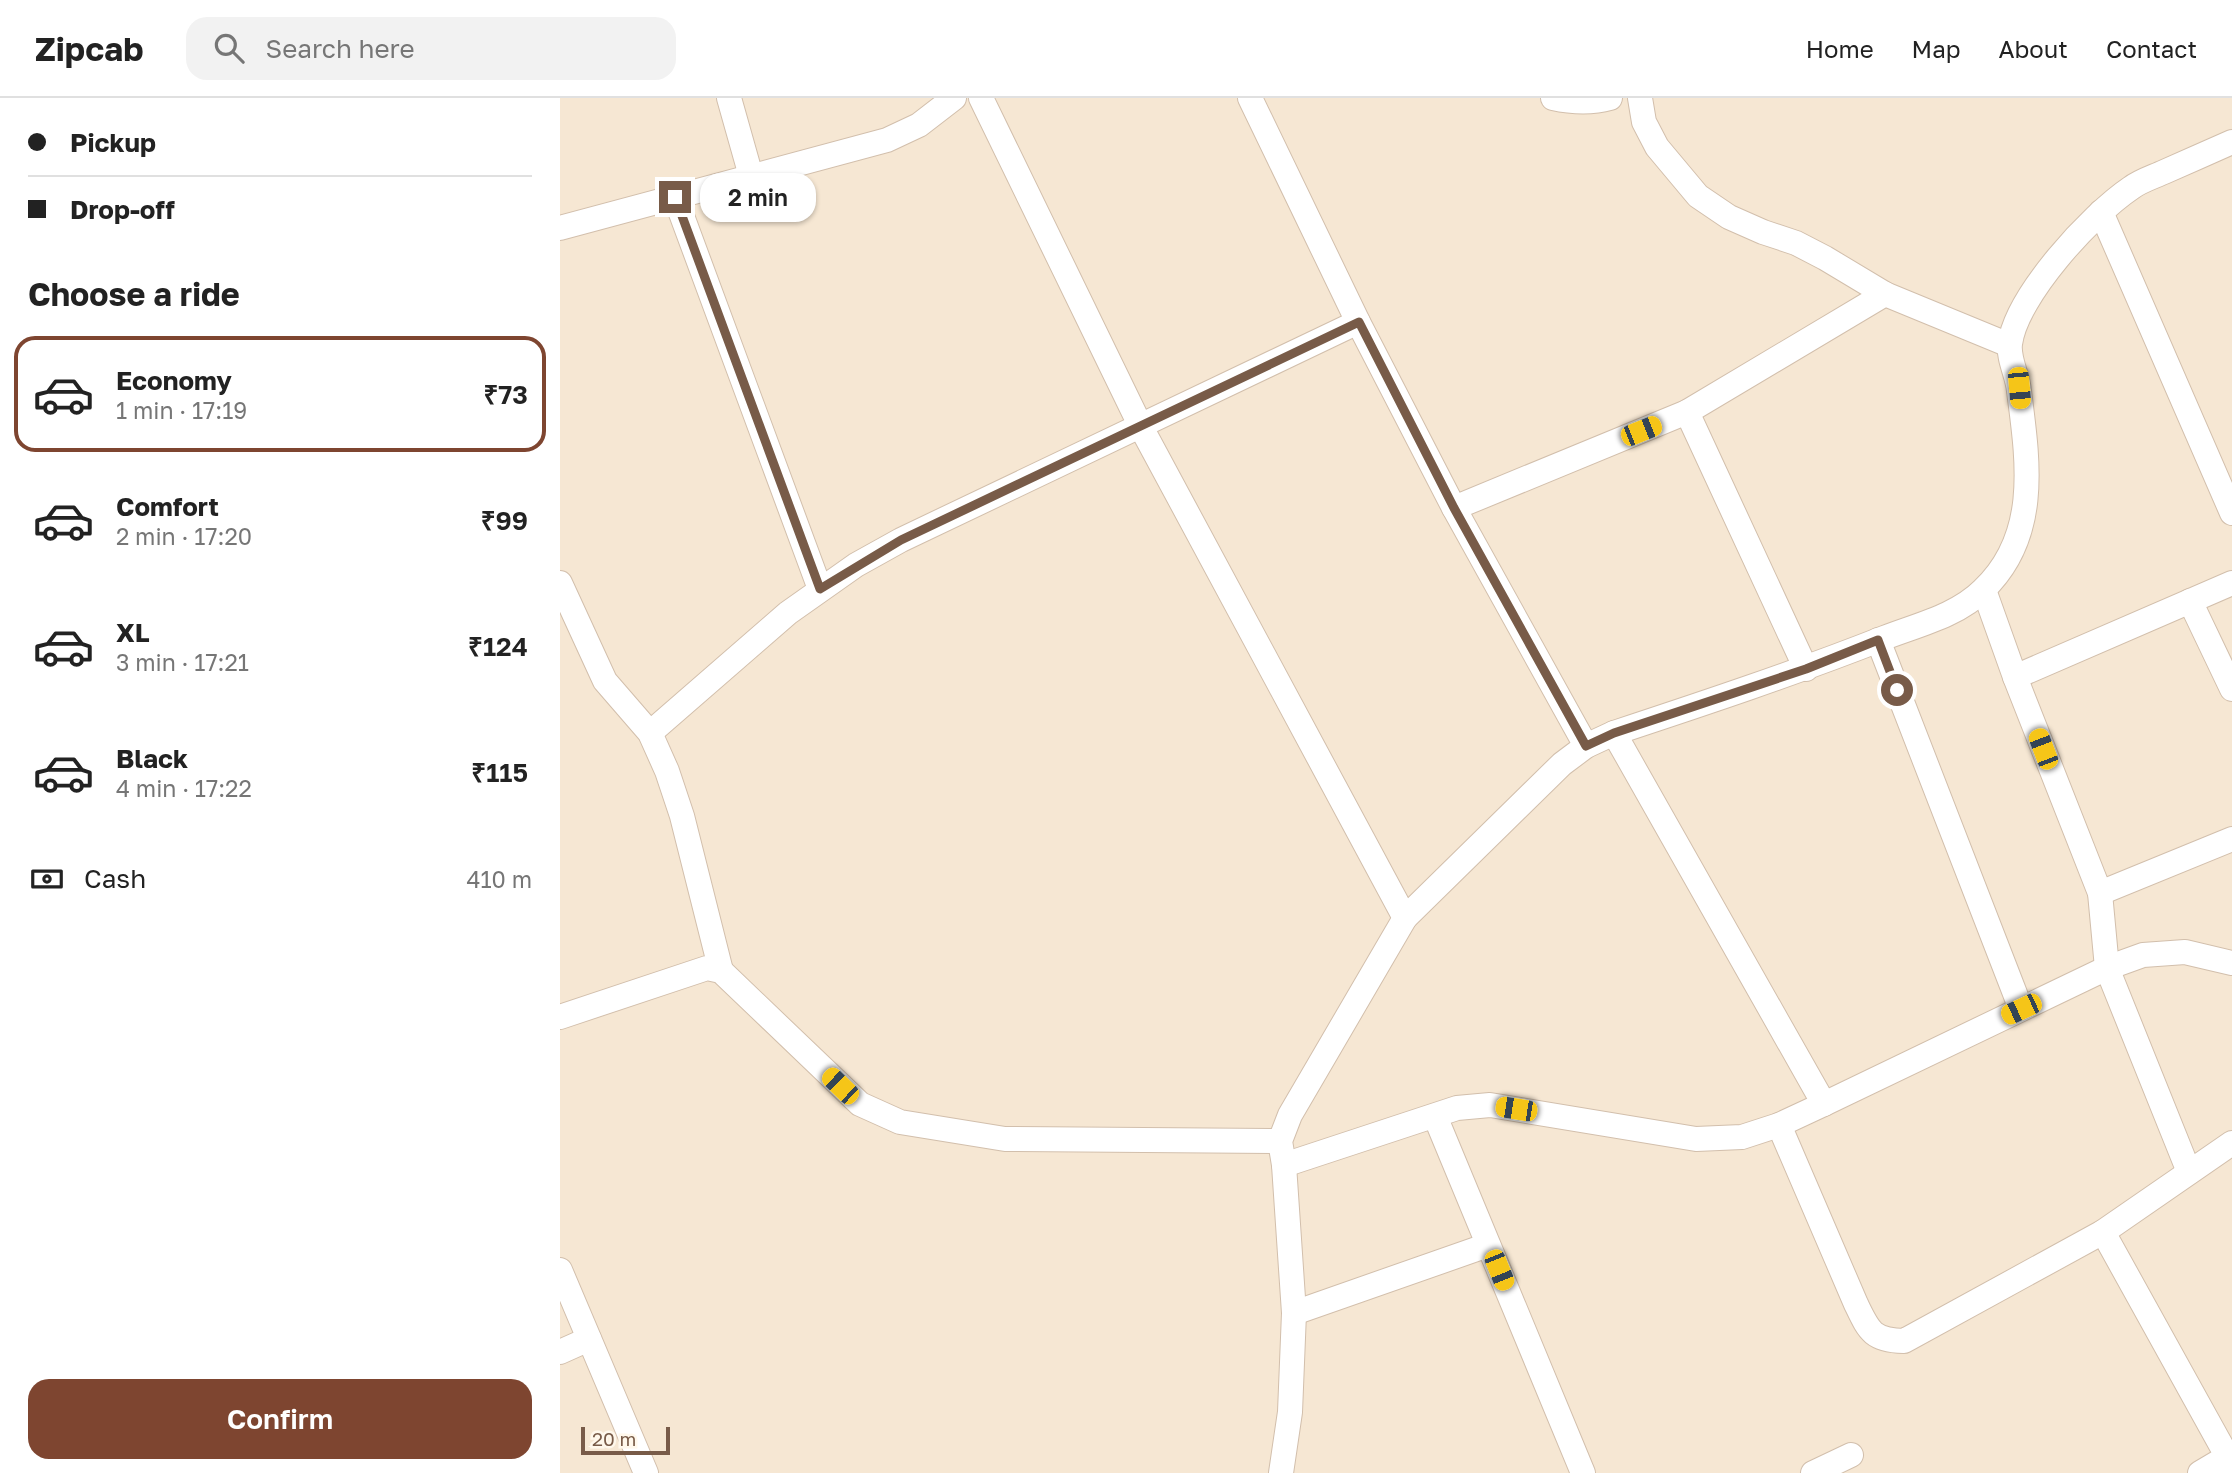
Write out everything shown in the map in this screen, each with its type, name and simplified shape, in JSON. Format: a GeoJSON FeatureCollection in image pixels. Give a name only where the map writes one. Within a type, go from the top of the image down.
{"type":"FeatureCollection","features":[{"type":"Feature","properties":{"kind":"street"},"geometry":{"type":"LineString","coordinates":[[729,98],[751,176]]}},
{"type":"Feature","properties":{"kind":"street"},"geometry":{"type":"LineString","coordinates":[[560,228],[887,140],[919,125],[954,98]]}},
{"type":"Feature","properties":{"kind":"street"},"geometry":{"type":"LineString","coordinates":[[981,98],[1141,427],[1405,918]]}},
{"type":"Feature","properties":{"kind":"street"},"geometry":{"type":"LineString","coordinates":[[1251,98],[1359,322],[1454,508],[1586,746]]}},
{"type":"Feature","properties":{"kind":"street"},"geometry":{"type":"LineString","coordinates":[[1553,98],[1567,101],[1601,101],[1610,98]]}},
{"type":"Feature","properties":{"kind":"street"},"geometry":{"type":"LineString","coordinates":[[1640,98],[1644,122],[1657,147],[1699,196],[1730,217],[1796,243],[1885,295],[2009,345]]}},
{"type":"Feature","properties":{"kind":"street"},"geometry":{"type":"LineString","coordinates":[[1281,1473],[1290,1412],[1294,1313],[1280,1141],[1290,1115],[1405,918],[1562,764],[1586,746],[1614,733],[1806,669],[1959,609],[1984,590],[2008,558],[2022,527],[2028,488],[2019,388],[2009,345],[2033,290],[2070,244],[2101,212],[2133,186],[2232,142]]}},
{"type":"Feature","properties":{"kind":"street"},"geometry":{"type":"LineString","coordinates":[[675,197],[820,589]]}},
{"type":"Feature","properties":{"kind":"street"},"geometry":{"type":"LineString","coordinates":[[2101,212],[2232,513]]}},
{"type":"Feature","properties":{"kind":"street"},"geometry":{"type":"LineString","coordinates":[[1454,508],[1687,412],[1885,295]]}},
{"type":"Feature","properties":{"kind":"street"},"geometry":{"type":"LineString","coordinates":[[650,733],[788,613],[820,589],[901,540],[1359,322]]}},
{"type":"Feature","properties":{"kind":"street"},"geometry":{"type":"LineString","coordinates":[[1687,412],[1806,669]]}},
{"type":"Feature","properties":{"kind":"street"},"geometry":{"type":"LineString","coordinates":[[560,583],[566,612],[605,681],[650,733],[667,771],[682,816],[721,971]]}},
{"type":"Feature","properties":{"kind":"street"},"geometry":{"type":"LineString","coordinates":[[2015,677],[2232,583]]}},
{"type":"Feature","properties":{"kind":"street"},"geometry":{"type":"LineString","coordinates":[[1984,590],[2015,677],[2100,893],[2107,968],[2189,1172]]}},
{"type":"Feature","properties":{"kind":"street"},"geometry":{"type":"LineString","coordinates":[[2190,601],[2232,688]]}},
{"type":"Feature","properties":{"kind":"street"},"geometry":{"type":"LineString","coordinates":[[1878,640],[2021,1009]]}},
{"type":"Feature","properties":{"kind":"street"},"geometry":{"type":"LineString","coordinates":[[1614,733],[1824,1104]]}},
{"type":"Feature","properties":{"kind":"street"},"geometry":{"type":"LineString","coordinates":[[2100,893],[2232,839]]}},
{"type":"Feature","properties":{"kind":"street"},"geometry":{"type":"LineString","coordinates":[[1284,1165],[1458,1108],[1490,1105],[1696,1139],[1742,1137],[1779,1125],[2107,968],[2144,955],[2185,953],[2232,963]]}},
{"type":"Feature","properties":{"kind":"street"},"geometry":{"type":"LineString","coordinates":[[560,1017],[707,968],[721,971],[860,1104],[900,1122],[1005,1139],[1280,1141]]}},
{"type":"Feature","properties":{"kind":"street"},"geometry":{"type":"LineString","coordinates":[[1435,1116],[1582,1473]]}},
{"type":"Feature","properties":{"kind":"street"},"geometry":{"type":"LineString","coordinates":[[1779,1125],[1868,1328],[1884,1340],[1904,1341],[2103,1232],[2232,1143]]}},
{"type":"Feature","properties":{"kind":"street"},"geometry":{"type":"LineString","coordinates":[[2103,1232],[2230,1461],[2200,1473]]}},
{"type":"Feature","properties":{"kind":"street"},"geometry":{"type":"LineString","coordinates":[[1294,1313],[1488,1245]]}},
{"type":"Feature","properties":{"kind":"street"},"geometry":{"type":"LineString","coordinates":[[560,1270],[646,1473]]}},
{"type":"Feature","properties":{"kind":"street"},"geometry":{"type":"LineString","coordinates":[[560,1352],[589,1339]]}},
{"type":"Feature","properties":{"kind":"street"},"geometry":{"type":"LineString","coordinates":[[1813,1473],[1852,1455]]}},
{"type":"Feature","properties":{"kind":"shaded area"},"geometry":{"type":"Polygon","coordinates":[[[560,98],[2232,98],[2232,1473],[560,1473],[560,98]]]}},
{"type":"Feature","properties":{"kind":"route"},"geometry":{"type":"LineString","coordinates":[[675,197],[820,589],[901,540],[1359,322],[1454,508],[1586,746],[1614,733],[1806,669],[1878,640],[1897,690]]}}]}
